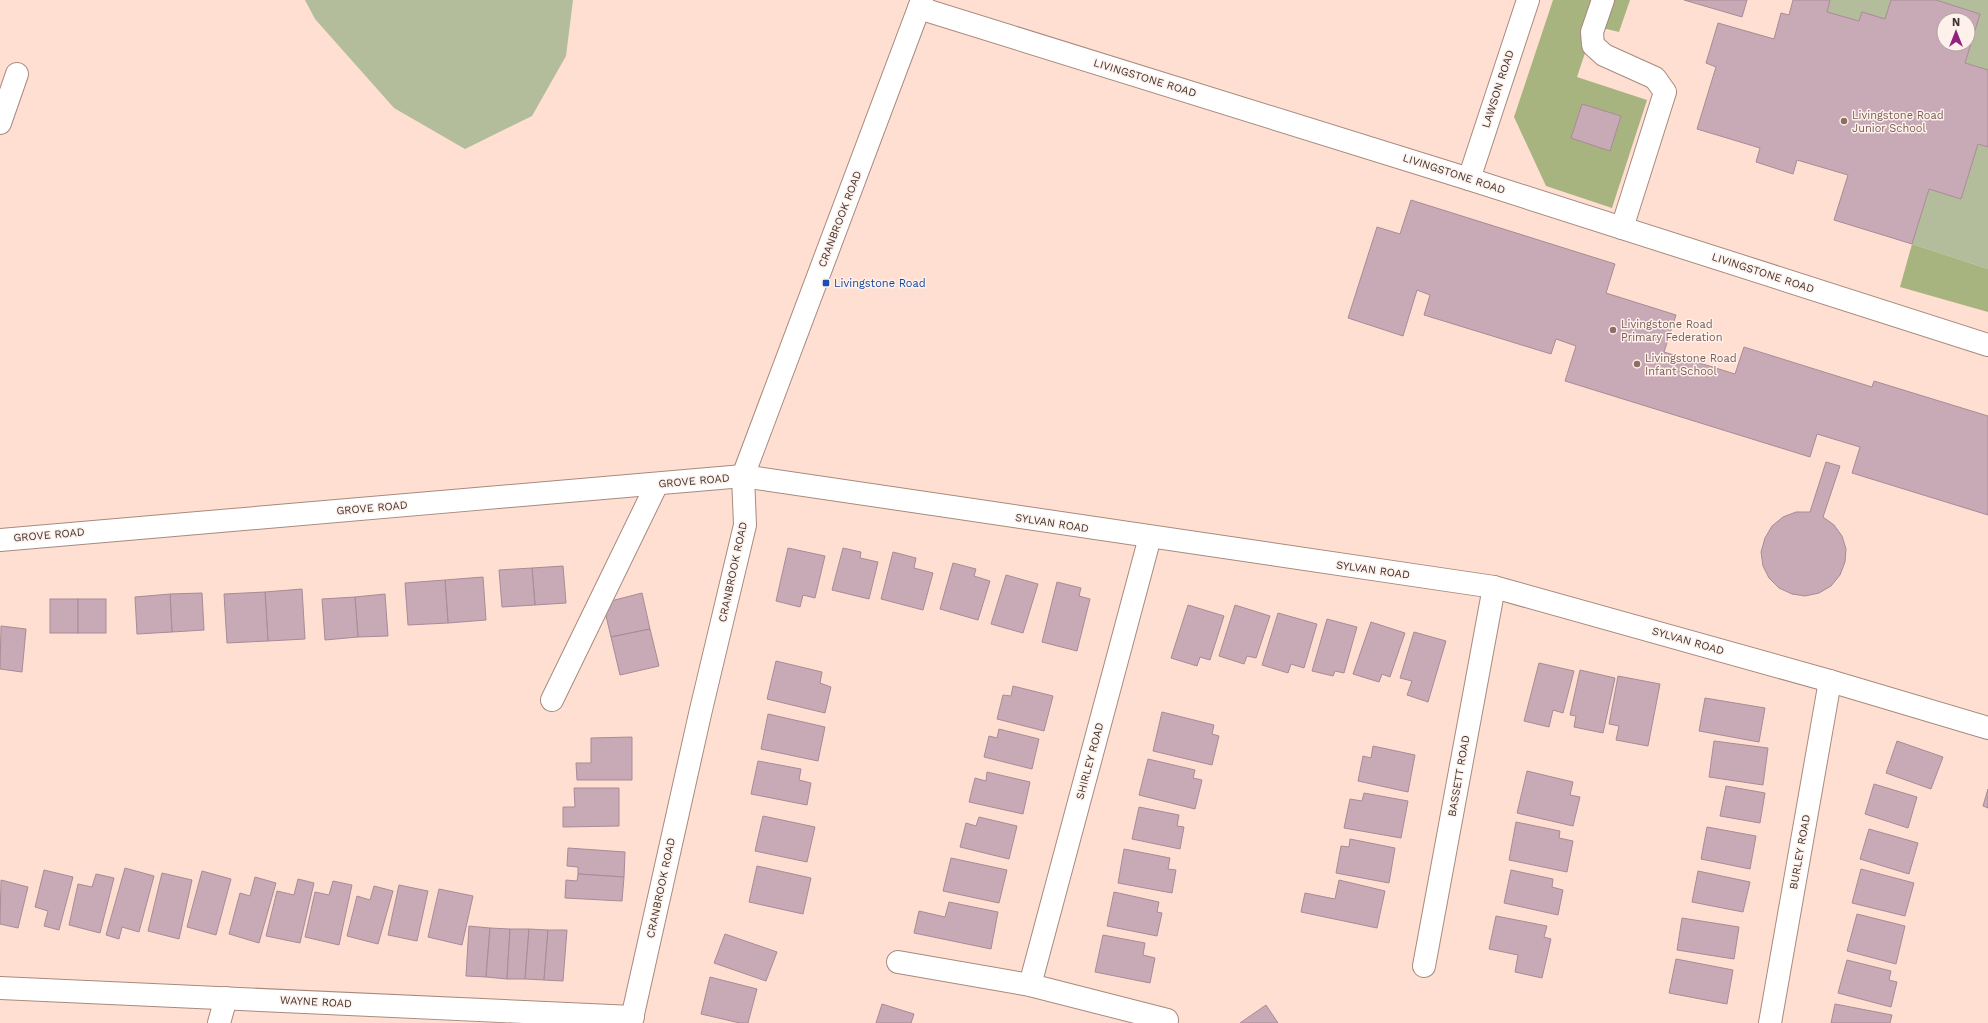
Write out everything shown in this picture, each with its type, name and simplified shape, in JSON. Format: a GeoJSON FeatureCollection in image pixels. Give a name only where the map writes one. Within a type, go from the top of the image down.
{"type":"FeatureCollection","features":[{"type":"Feature","properties":{"kind":"street","name":"LAWSON ROAD"},"geometry":{"type":"LineString","coordinates":[[1469,179],[1528,0]]}},
{"type":"Feature","properties":{"kind":"street"},"geometry":{"type":"LineString","coordinates":[[1603,0],[1592,32],[1593,45],[1604,55],[1655,78],[1665,92],[1622,228]]}},
{"type":"Feature","properties":{"kind":"street","name":"LIVINGSTONE ROAD"},"geometry":{"type":"LineString","coordinates":[[921,4],[1988,345]]}},
{"type":"Feature","properties":{"kind":"street","name":"CRANBROOK ROAD"},"geometry":{"type":"LineString","coordinates":[[632,1020],[700,714],[745,525],[743,476],[921,4]]}},
{"type":"Feature","properties":{"kind":"street"},"geometry":{"type":"LineString","coordinates":[[0,123],[17,74]]}},
{"type":"Feature","properties":{"kind":"street","name":"GROVE ROAD"},"geometry":{"type":"LineString","coordinates":[[0,540],[743,476]]}},
{"type":"Feature","properties":{"kind":"street","name":"SYLVAN ROAD"},"geometry":{"type":"LineString","coordinates":[[743,476],[1494,587],[1830,681],[1988,728]]}},
{"type":"Feature","properties":{"kind":"street"},"geometry":{"type":"LineString","coordinates":[[552,700],[657,484]]}},
{"type":"Feature","properties":{"kind":"street","name":"SHIRLEY ROAD"},"geometry":{"type":"LineString","coordinates":[[1030,985],[1150,537]]}},
{"type":"Feature","properties":{"kind":"street","name":"BASSETT ROAD"},"geometry":{"type":"LineString","coordinates":[[1424,966],[1494,587]]}},
{"type":"Feature","properties":{"kind":"street","name":"BURLEY ROAD"},"geometry":{"type":"LineString","coordinates":[[1770,1023],[1830,681]]}},
{"type":"Feature","properties":{"kind":"street"},"geometry":{"type":"LineString","coordinates":[[898,962],[1030,985],[1167,1020]]}},
{"type":"Feature","properties":{"kind":"street","name":"WAYNE ROAD"},"geometry":{"type":"LineString","coordinates":[[0,988],[226,998],[632,1020]]}},
{"type":"Feature","properties":{"kind":"street"},"geometry":{"type":"LineString","coordinates":[[219,1023],[226,998]]}},
{"type":"Feature","properties":{"kind":"green space"},"geometry":{"type":"Polygon","coordinates":[[[305,0],[573,0],[566,56],[532,116],[465,149],[394,108],[315,19],[305,0]]]}},
{"type":"Feature","properties":{"kind":"green space"},"geometry":{"type":"Polygon","coordinates":[[[1553,0],[1630,0],[1619,32],[1594,26],[1577,77],[1647,100],[1612,208],[1546,186],[1514,117],[1553,0]]]}},
{"type":"Feature","properties":{"kind":"green space"},"geometry":{"type":"Polygon","coordinates":[[[1830,0],[1891,0],[1885,19],[1859,21],[1827,12],[1830,0]]]}},
{"type":"Feature","properties":{"kind":"green space"},"geometry":{"type":"Polygon","coordinates":[[[1936,0],[1988,0],[1988,70],[1965,63],[1968,52],[1976,52],[1976,27],[1980,14],[1936,0]]]}},
{"type":"Feature","properties":{"kind":"green space"},"geometry":{"type":"Polygon","coordinates":[[[1978,144],[1988,147],[1988,269],[1912,244],[1929,189],[1961,199],[1978,144]]]}},
{"type":"Feature","properties":{"kind":"green space"},"geometry":{"type":"Polygon","coordinates":[[[1912,244],[1988,269],[1988,312],[1900,287],[1912,244]]]}},
{"type":"Feature","properties":{"kind":"building"},"geometry":{"type":"Polygon","coordinates":[[[1684,0],[1747,0],[1742,17],[1684,0]]]}},
{"type":"Feature","properties":{"kind":"building","name":"Livingstone Road Junior School"},"geometry":{"type":"Polygon","coordinates":[[[1793,0],[1830,0],[1827,12],[1859,21],[1862,12],[1885,19],[1891,0],[1936,0],[1974,12],[1936,12],[1936,52],[1968,52],[1965,63],[1988,70],[1988,147],[1978,144],[1961,199],[1929,189],[1912,244],[1834,220],[1848,175],[1797,160],[1793,174],[1756,162],[1760,148],[1697,129],[1716,67],[1706,63],[1718,23],[1774,39],[1781,13],[1789,15],[1793,0]]]}},
{"type":"Feature","properties":{"kind":"building","name":"Livingstone Road Junior School"},"geometry":{"type":"Polygon","coordinates":[[[1976,13],[1980,14],[1976,27],[1976,13]]]}},
{"type":"Feature","properties":{"kind":"building"},"geometry":{"type":"Polygon","coordinates":[[[1582,104],[1621,116],[1610,151],[1571,138],[1582,104]]]}},
{"type":"Feature","properties":{"kind":"building","name":"Livingstone Road Infant School"},"geometry":{"type":"Polygon","coordinates":[[[1411,200],[1615,264],[1606,293],[1676,315],[1664,352],[1735,374],[1744,347],[1872,387],[1874,381],[1988,416],[1988,515],[1852,473],[1860,447],[1817,434],[1810,457],[1565,381],[1576,346],[1556,339],[1551,354],[1424,315],[1430,295],[1417,290],[1403,336],[1348,318],[1377,227],[1400,234],[1411,200]]]}},
{"type":"Feature","properties":{"kind":"building"},"geometry":{"type":"Polygon","coordinates":[[[1826,462],[1840,466],[1823,517],[1834,525],[1842,536],[1846,549],[1845,562],[1840,575],[1831,586],[1819,593],[1805,596],[1792,594],[1779,588],[1769,578],[1763,566],[1761,552],[1765,538],[1772,526],[1783,517],[1796,512],[1810,512],[1826,462]]]}},
{"type":"Feature","properties":{"kind":"building"},"geometry":{"type":"Polygon","coordinates":[[[788,548],[825,556],[815,598],[803,595],[800,607],[776,601],[788,548]]]}},
{"type":"Feature","properties":{"kind":"building"},"geometry":{"type":"Polygon","coordinates":[[[843,548],[861,552],[860,558],[878,562],[869,599],[832,590],[843,548]]]}},
{"type":"Feature","properties":{"kind":"building"},"geometry":{"type":"Polygon","coordinates":[[[893,552],[916,558],[914,568],[933,573],[923,610],[881,599],[893,552]]]}},
{"type":"Feature","properties":{"kind":"building"},"geometry":{"type":"Polygon","coordinates":[[[953,563],[976,569],[974,576],[990,581],[978,620],[940,609],[953,563]]]}},
{"type":"Feature","properties":{"kind":"building"},"geometry":{"type":"Polygon","coordinates":[[[563,566],[566,603],[535,605],[532,568],[563,566]]]}},
{"type":"Feature","properties":{"kind":"building"},"geometry":{"type":"Polygon","coordinates":[[[532,568],[535,605],[502,607],[499,570],[532,568]]]}},
{"type":"Feature","properties":{"kind":"building"},"geometry":{"type":"Polygon","coordinates":[[[1006,575],[1038,584],[1023,633],[991,624],[1006,575]]]}},
{"type":"Feature","properties":{"kind":"building"},"geometry":{"type":"Polygon","coordinates":[[[483,577],[486,620],[448,623],[445,580],[483,577]]]}},
{"type":"Feature","properties":{"kind":"building"},"geometry":{"type":"Polygon","coordinates":[[[445,580],[448,623],[408,625],[405,583],[445,580]]]}},
{"type":"Feature","properties":{"kind":"building"},"geometry":{"type":"Polygon","coordinates":[[[1057,582],[1081,588],[1079,596],[1090,599],[1077,651],[1042,642],[1057,582]]]}},
{"type":"Feature","properties":{"kind":"building"},"geometry":{"type":"Polygon","coordinates":[[[302,589],[305,639],[268,641],[265,592],[302,589]]]}},
{"type":"Feature","properties":{"kind":"building"},"geometry":{"type":"Polygon","coordinates":[[[265,592],[268,641],[227,643],[224,594],[265,592]]]}},
{"type":"Feature","properties":{"kind":"building"},"geometry":{"type":"Polygon","coordinates":[[[202,593],[204,630],[172,632],[170,594],[202,593]]]}},
{"type":"Feature","properties":{"kind":"building"},"geometry":{"type":"Polygon","coordinates":[[[642,593],[650,629],[611,637],[603,603],[642,593]]]}},
{"type":"Feature","properties":{"kind":"building"},"geometry":{"type":"Polygon","coordinates":[[[170,594],[172,632],[137,634],[135,597],[170,594]]]}},
{"type":"Feature","properties":{"kind":"building"},"geometry":{"type":"Polygon","coordinates":[[[385,594],[388,636],[358,637],[355,597],[385,594]]]}},
{"type":"Feature","properties":{"kind":"building"},"geometry":{"type":"Polygon","coordinates":[[[355,597],[358,637],[325,640],[322,599],[355,597]]]}},
{"type":"Feature","properties":{"kind":"building"},"geometry":{"type":"Polygon","coordinates":[[[50,599],[78,599],[78,633],[50,633],[50,599]]]}},
{"type":"Feature","properties":{"kind":"building"},"geometry":{"type":"Polygon","coordinates":[[[78,599],[106,599],[106,633],[78,633],[78,599]]]}},
{"type":"Feature","properties":{"kind":"building"},"geometry":{"type":"Polygon","coordinates":[[[1188,605],[1224,616],[1210,660],[1200,657],[1197,666],[1171,658],[1188,605]]]}},
{"type":"Feature","properties":{"kind":"building"},"geometry":{"type":"Polygon","coordinates":[[[1235,605],[1270,616],[1256,658],[1247,656],[1244,664],[1219,656],[1235,605]]]}},
{"type":"Feature","properties":{"kind":"building"},"geometry":{"type":"Polygon","coordinates":[[[1278,613],[1317,624],[1304,668],[1291,664],[1288,673],[1262,665],[1278,613]]]}},
{"type":"Feature","properties":{"kind":"building"},"geometry":{"type":"Polygon","coordinates":[[[1327,619],[1357,627],[1344,673],[1335,671],[1333,676],[1312,671],[1327,619]]]}},
{"type":"Feature","properties":{"kind":"building"},"geometry":{"type":"Polygon","coordinates":[[[1371,622],[1405,633],[1390,677],[1382,674],[1379,682],[1353,674],[1371,622]]]}},
{"type":"Feature","properties":{"kind":"building"},"geometry":{"type":"Polygon","coordinates":[[[1,626],[26,629],[22,672],[0,669],[1,626]]]}},
{"type":"Feature","properties":{"kind":"building"},"geometry":{"type":"Polygon","coordinates":[[[650,629],[659,666],[620,675],[611,637],[650,629]]]}},
{"type":"Feature","properties":{"kind":"building"},"geometry":{"type":"Polygon","coordinates":[[[1414,632],[1446,641],[1428,702],[1407,695],[1412,681],[1400,678],[1414,632]]]}},
{"type":"Feature","properties":{"kind":"building"},"geometry":{"type":"Polygon","coordinates":[[[776,661],[822,672],[820,683],[831,687],[825,713],[767,699],[776,661]]]}},
{"type":"Feature","properties":{"kind":"building"},"geometry":{"type":"Polygon","coordinates":[[[1539,663],[1574,671],[1563,713],[1553,710],[1549,727],[1524,721],[1539,663]]]}},
{"type":"Feature","properties":{"kind":"building"},"geometry":{"type":"Polygon","coordinates":[[[1580,670],[1615,678],[1603,733],[1574,727],[1576,716],[1570,715],[1580,670]]]}},
{"type":"Feature","properties":{"kind":"building"},"geometry":{"type":"Polygon","coordinates":[[[1618,676],[1660,684],[1648,746],[1616,740],[1619,726],[1609,724],[1618,676]]]}},
{"type":"Feature","properties":{"kind":"building"},"geometry":{"type":"Polygon","coordinates":[[[1013,686],[1053,696],[1044,731],[997,719],[1003,695],[1011,696],[1013,686]]]}},
{"type":"Feature","properties":{"kind":"building"},"geometry":{"type":"Polygon","coordinates":[[[1705,698],[1765,708],[1759,742],[1699,731],[1705,698]]]}},
{"type":"Feature","properties":{"kind":"building"},"geometry":{"type":"Polygon","coordinates":[[[1162,712],[1214,725],[1212,734],[1219,736],[1212,765],[1153,751],[1162,712]]]}},
{"type":"Feature","properties":{"kind":"building"},"geometry":{"type":"Polygon","coordinates":[[[768,714],[825,727],[818,761],[761,749],[768,714]]]}},
{"type":"Feature","properties":{"kind":"building"},"geometry":{"type":"Polygon","coordinates":[[[999,729],[1039,739],[1032,769],[984,757],[989,736],[997,738],[999,729]]]}},
{"type":"Feature","properties":{"kind":"building"},"geometry":{"type":"Polygon","coordinates":[[[632,737],[632,780],[577,780],[576,763],[591,763],[591,738],[632,737]]]}},
{"type":"Feature","properties":{"kind":"building"},"geometry":{"type":"Polygon","coordinates":[[[1714,741],[1768,748],[1763,785],[1709,777],[1714,741]]]}},
{"type":"Feature","properties":{"kind":"building"},"geometry":{"type":"Polygon","coordinates":[[[1897,741],[1943,757],[1931,789],[1886,773],[1897,741]]]}},
{"type":"Feature","properties":{"kind":"building"},"geometry":{"type":"Polygon","coordinates":[[[1373,746],[1415,755],[1408,792],[1358,781],[1363,756],[1371,758],[1373,746]]]}},
{"type":"Feature","properties":{"kind":"building"},"geometry":{"type":"Polygon","coordinates":[[[1148,759],[1195,770],[1193,778],[1202,780],[1195,809],[1139,795],[1148,759]]]}},
{"type":"Feature","properties":{"kind":"building"},"geometry":{"type":"Polygon","coordinates":[[[758,761],[801,769],[799,780],[811,783],[807,805],[751,794],[758,761]]]}},
{"type":"Feature","properties":{"kind":"building"},"geometry":{"type":"Polygon","coordinates":[[[1527,771],[1573,782],[1570,795],[1580,797],[1573,826],[1517,813],[1527,771]]]}},
{"type":"Feature","properties":{"kind":"building"},"geometry":{"type":"Polygon","coordinates":[[[987,772],[1030,782],[1023,814],[969,802],[975,778],[986,781],[987,772]]]}},
{"type":"Feature","properties":{"kind":"building"},"geometry":{"type":"Polygon","coordinates":[[[1874,784],[1917,797],[1908,828],[1865,814],[1874,784]]]}},
{"type":"Feature","properties":{"kind":"building"},"geometry":{"type":"Polygon","coordinates":[[[1726,786],[1765,793],[1760,823],[1720,816],[1726,786]]]}},
{"type":"Feature","properties":{"kind":"building"},"geometry":{"type":"Polygon","coordinates":[[[574,788],[619,788],[619,826],[563,827],[563,807],[575,807],[574,788]]]}},
{"type":"Feature","properties":{"kind":"building"},"geometry":{"type":"Polygon","coordinates":[[[1988,789],[1988,808],[1983,806],[1988,789]]]}},
{"type":"Feature","properties":{"kind":"building"},"geometry":{"type":"Polygon","coordinates":[[[1364,793],[1408,801],[1401,838],[1344,828],[1350,799],[1362,801],[1364,793]]]}},
{"type":"Feature","properties":{"kind":"building"},"geometry":{"type":"Polygon","coordinates":[[[1139,807],[1179,815],[1177,826],[1184,827],[1180,849],[1132,839],[1139,807]]]}},
{"type":"Feature","properties":{"kind":"building"},"geometry":{"type":"Polygon","coordinates":[[[763,816],[815,827],[807,862],[755,851],[763,816]]]}},
{"type":"Feature","properties":{"kind":"building"},"geometry":{"type":"Polygon","coordinates":[[[979,817],[1017,826],[1009,859],[960,847],[966,823],[976,826],[979,817]]]}},
{"type":"Feature","properties":{"kind":"building"},"geometry":{"type":"Polygon","coordinates":[[[1516,822],[1560,831],[1559,838],[1573,841],[1567,872],[1509,860],[1516,822]]]}},
{"type":"Feature","properties":{"kind":"building"},"geometry":{"type":"Polygon","coordinates":[[[1707,827],[1756,836],[1750,869],[1701,859],[1707,827]]]}},
{"type":"Feature","properties":{"kind":"building"},"geometry":{"type":"Polygon","coordinates":[[[1869,829],[1918,843],[1909,874],[1860,859],[1869,829]]]}},
{"type":"Feature","properties":{"kind":"building"},"geometry":{"type":"Polygon","coordinates":[[[1350,839],[1395,848],[1389,883],[1336,873],[1341,846],[1349,847],[1350,839]]]}},
{"type":"Feature","properties":{"kind":"building"},"geometry":{"type":"Polygon","coordinates":[[[568,848],[625,852],[624,877],[578,874],[578,867],[567,866],[568,848]]]}},
{"type":"Feature","properties":{"kind":"building"},"geometry":{"type":"Polygon","coordinates":[[[1124,849],[1170,858],[1168,869],[1176,870],[1172,893],[1118,883],[1124,849]]]}},
{"type":"Feature","properties":{"kind":"building"},"geometry":{"type":"Polygon","coordinates":[[[951,858],[1007,870],[999,903],[943,891],[951,858]]]}},
{"type":"Feature","properties":{"kind":"building"},"geometry":{"type":"Polygon","coordinates":[[[757,866],[811,878],[803,914],[749,902],[757,866]]]}},
{"type":"Feature","properties":{"kind":"building"},"geometry":{"type":"Polygon","coordinates":[[[125,868],[154,876],[139,932],[122,927],[119,939],[106,935],[125,868]]]}},
{"type":"Feature","properties":{"kind":"building"},"geometry":{"type":"Polygon","coordinates":[[[1861,869],[1914,883],[1905,916],[1852,903],[1861,869]]]}},
{"type":"Feature","properties":{"kind":"building"},"geometry":{"type":"Polygon","coordinates":[[[44,870],[73,877],[59,930],[44,926],[48,911],[35,907],[44,870]]]}},
{"type":"Feature","properties":{"kind":"building"},"geometry":{"type":"Polygon","coordinates":[[[1511,870],[1553,879],[1552,887],[1563,890],[1558,915],[1504,903],[1511,870]]]}},
{"type":"Feature","properties":{"kind":"building"},"geometry":{"type":"Polygon","coordinates":[[[202,871],[231,879],[216,935],[187,927],[202,871]]]}},
{"type":"Feature","properties":{"kind":"building"},"geometry":{"type":"Polygon","coordinates":[[[1698,871],[1750,882],[1743,912],[1692,902],[1698,871]]]}},
{"type":"Feature","properties":{"kind":"building"},"geometry":{"type":"Polygon","coordinates":[[[162,873],[192,880],[179,939],[148,931],[162,873]]]}},
{"type":"Feature","properties":{"kind":"building"},"geometry":{"type":"Polygon","coordinates":[[[96,874],[114,878],[100,933],[69,925],[78,884],[92,887],[96,874]]]}},
{"type":"Feature","properties":{"kind":"building"},"geometry":{"type":"Polygon","coordinates":[[[578,874],[624,877],[622,901],[565,898],[566,880],[577,881],[578,874]]]}},
{"type":"Feature","properties":{"kind":"building"},"geometry":{"type":"Polygon","coordinates":[[[255,877],[276,883],[259,943],[229,934],[240,893],[250,896],[255,877]]]}},
{"type":"Feature","properties":{"kind":"building"},"geometry":{"type":"Polygon","coordinates":[[[298,879],[314,883],[300,943],[266,936],[277,891],[294,895],[298,879]]]}},
{"type":"Feature","properties":{"kind":"building"},"geometry":{"type":"Polygon","coordinates":[[[1,880],[28,887],[18,928],[0,924],[1,880]]]}},
{"type":"Feature","properties":{"kind":"building"},"geometry":{"type":"Polygon","coordinates":[[[1339,880],[1385,891],[1377,928],[1301,912],[1305,893],[1335,899],[1339,880]]]}},
{"type":"Feature","properties":{"kind":"building"},"geometry":{"type":"Polygon","coordinates":[[[333,881],[352,885],[339,945],[305,937],[315,892],[329,895],[333,881]]]}},
{"type":"Feature","properties":{"kind":"building"},"geometry":{"type":"Polygon","coordinates":[[[399,885],[428,891],[417,941],[388,935],[399,885]]]}},
{"type":"Feature","properties":{"kind":"building"},"geometry":{"type":"Polygon","coordinates":[[[374,886],[393,891],[378,944],[347,936],[357,896],[370,900],[374,886]]]}},
{"type":"Feature","properties":{"kind":"building"},"geometry":{"type":"Polygon","coordinates":[[[439,889],[473,896],[462,945],[428,937],[439,889]]]}},
{"type":"Feature","properties":{"kind":"building"},"geometry":{"type":"Polygon","coordinates":[[[1114,892],[1159,902],[1157,912],[1162,913],[1157,936],[1107,926],[1114,892]]]}},
{"type":"Feature","properties":{"kind":"building"},"geometry":{"type":"Polygon","coordinates":[[[949,902],[998,912],[991,949],[914,933],[919,911],[945,917],[949,902]]]}},
{"type":"Feature","properties":{"kind":"building"},"geometry":{"type":"Polygon","coordinates":[[[1857,914],[1905,926],[1896,964],[1847,951],[1857,914]]]}},
{"type":"Feature","properties":{"kind":"building"},"geometry":{"type":"Polygon","coordinates":[[[1496,916],[1547,926],[1544,937],[1551,939],[1542,978],[1515,972],[1518,955],[1489,949],[1496,916]]]}},
{"type":"Feature","properties":{"kind":"building"},"geometry":{"type":"Polygon","coordinates":[[[1682,918],[1739,927],[1734,959],[1677,950],[1682,918]]]}},
{"type":"Feature","properties":{"kind":"building"},"geometry":{"type":"Polygon","coordinates":[[[469,926],[490,928],[486,977],[466,976],[469,926]]]}},
{"type":"Feature","properties":{"kind":"building"},"geometry":{"type":"Polygon","coordinates":[[[490,928],[510,929],[507,979],[486,977],[490,928]]]}},
{"type":"Feature","properties":{"kind":"building"},"geometry":{"type":"Polygon","coordinates":[[[510,929],[529,929],[525,979],[507,979],[510,929]]]}},
{"type":"Feature","properties":{"kind":"building"},"geometry":{"type":"Polygon","coordinates":[[[529,929],[548,930],[544,980],[525,979],[529,929]]]}},
{"type":"Feature","properties":{"kind":"building"},"geometry":{"type":"Polygon","coordinates":[[[548,930],[567,930],[563,981],[544,980],[548,930]]]}},
{"type":"Feature","properties":{"kind":"building"},"geometry":{"type":"Polygon","coordinates":[[[725,934],[777,952],[766,981],[714,963],[725,934]]]}},
{"type":"Feature","properties":{"kind":"building"},"geometry":{"type":"Polygon","coordinates":[[[1103,935],[1145,943],[1143,955],[1155,958],[1150,983],[1095,972],[1103,935]]]}},
{"type":"Feature","properties":{"kind":"building"},"geometry":{"type":"Polygon","coordinates":[[[1676,959],[1733,970],[1727,1004],[1669,993],[1676,959]]]}},
{"type":"Feature","properties":{"kind":"building"},"geometry":{"type":"Polygon","coordinates":[[[1847,960],[1891,971],[1889,980],[1897,982],[1891,1007],[1838,993],[1847,960]]]}},
{"type":"Feature","properties":{"kind":"building"},"geometry":{"type":"Polygon","coordinates":[[[710,977],[757,989],[748,1023],[740,1023],[701,1014],[710,977]]]}},
{"type":"Feature","properties":{"kind":"building"},"geometry":{"type":"Polygon","coordinates":[[[882,1004],[914,1014],[911,1023],[876,1023],[882,1004]]]}},
{"type":"Feature","properties":{"kind":"building"},"geometry":{"type":"Polygon","coordinates":[[[1835,1004],[1892,1015],[1890,1023],[1831,1023],[1835,1004]]]}},
{"type":"Feature","properties":{"kind":"building"},"geometry":{"type":"Polygon","coordinates":[[[1266,1005],[1278,1023],[1240,1023],[1266,1005]]]}},
{"type":"Feature","properties":{"kind":"place","name":"Livingstone Road Junior School"},"geometry":{"type":"Point","coordinates":[1844,121]}},
{"type":"Feature","properties":{"kind":"place","name":"Livingstone Road"},"geometry":{"type":"Point","coordinates":[826,283]}},
{"type":"Feature","properties":{"kind":"place","name":"Livingstone Road Primary Federation"},"geometry":{"type":"Point","coordinates":[1613,330]}},
{"type":"Feature","properties":{"kind":"place","name":"Livingstone Road Infant School"},"geometry":{"type":"Point","coordinates":[1637,364]}}]}
